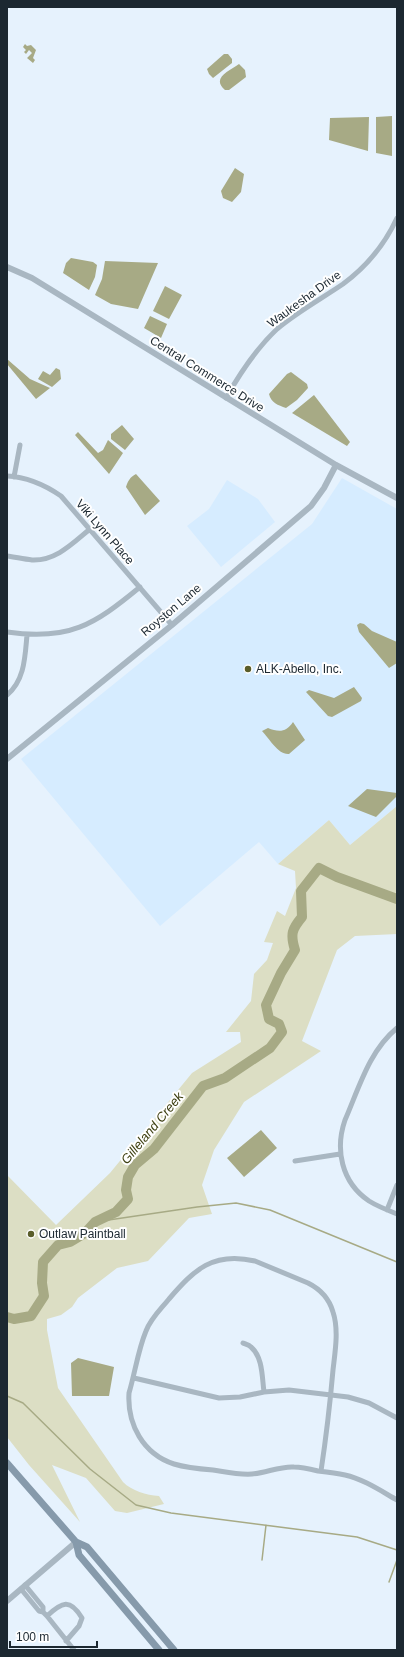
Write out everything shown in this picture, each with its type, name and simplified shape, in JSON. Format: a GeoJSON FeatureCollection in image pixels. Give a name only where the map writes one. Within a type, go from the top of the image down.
{"type":"FeatureCollection","features":[{"type":"Feature","properties":{"kind":"main road"},"geometry":{"type":"LineString","coordinates":[[7,1463],[76,1542],[80,1555],[159,1650]]}},
{"type":"Feature","properties":{"kind":"main road"},"geometry":{"type":"LineString","coordinates":[[76,1542],[87,1547],[174,1650]]}},
{"type":"Feature","properties":{"kind":"street","name":"Waukesha Drive"},"geometry":{"type":"LineString","coordinates":[[226,398],[250,359],[268,338],[279,328],[344,283],[364,266],[381,246],[397,218]]}},
{"type":"Feature","properties":{"kind":"street","name":"Central Commerce Drive"},"geometry":{"type":"LineString","coordinates":[[7,267],[32,278],[336,466],[397,498]]}},
{"type":"Feature","properties":{"kind":"street"},"geometry":{"type":"LineString","coordinates":[[14,476],[20,445]]}},
{"type":"Feature","properties":{"kind":"street","name":"Royston Lane"},"geometry":{"type":"LineString","coordinates":[[7,759],[172,625],[311,506],[324,488],[336,466]]}},
{"type":"Feature","properties":{"kind":"street","name":"Viki Lynn Place"},"geometry":{"type":"LineString","coordinates":[[7,476],[31,480],[47,487],[61,496],[172,625]]}},
{"type":"Feature","properties":{"kind":"street"},"geometry":{"type":"LineString","coordinates":[[7,556],[32,560],[44,559],[56,555],[67,548],[90,529]]}},
{"type":"Feature","properties":{"kind":"street"},"geometry":{"type":"LineString","coordinates":[[7,632],[27,635],[54,633],[81,627],[114,609],[140,587]]}},
{"type":"Feature","properties":{"kind":"street"},"geometry":{"type":"LineString","coordinates":[[7,695],[16,685],[23,669],[27,635]]}},
{"type":"Feature","properties":{"kind":"street"},"geometry":{"type":"LineString","coordinates":[[397,1028],[385,1039],[370,1061],[342,1130],[340,1154],[345,1171],[354,1187],[367,1200],[397,1214]]}},
{"type":"Feature","properties":{"kind":"street"},"geometry":{"type":"LineString","coordinates":[[295,1161],[340,1154]]}},
{"type":"Feature","properties":{"kind":"street"},"geometry":{"type":"LineString","coordinates":[[387,1210],[397,1185]]}},
{"type":"Feature","properties":{"kind":"street"},"geometry":{"type":"LineString","coordinates":[[321,1471],[331,1395],[336,1330],[333,1312],[327,1299],[319,1290],[308,1283],[255,1261],[240,1258],[227,1258],[212,1262],[197,1270],[185,1281],[152,1320],[146,1332],[129,1393],[129,1412],[141,1440],[149,1449],[165,1460],[186,1467],[242,1474],[252,1474],[282,1467],[294,1467],[321,1471],[346,1475],[364,1482],[397,1500]]}},
{"type":"Feature","properties":{"kind":"street"},"geometry":{"type":"LineString","coordinates":[[243,1343],[251,1347],[257,1354],[260,1363],[264,1392]]}},
{"type":"Feature","properties":{"kind":"street"},"geometry":{"type":"LineString","coordinates":[[134,1378],[219,1398],[240,1397],[264,1392],[289,1390],[331,1395],[359,1400],[396,1416]]}},
{"type":"Feature","properties":{"kind":"street"},"geometry":{"type":"LineString","coordinates":[[7,1601],[76,1542]]}},
{"type":"Feature","properties":{"kind":"street"},"geometry":{"type":"LineString","coordinates":[[23,1587],[40,1611],[45,1614],[74,1650]]}},
{"type":"Feature","properties":{"kind":"street"},"geometry":{"type":"LineString","coordinates":[[45,1614],[67,1604],[72,1605],[78,1612],[82,1618],[79,1626],[66,1640]]}},
{"type":"Feature","properties":{"kind":"shaded area"},"geometry":{"type":"Polygon","coordinates":[[[25,44],[27,46],[31,45],[36,50],[33,58],[35,60],[33,63],[27,58],[32,53],[29,50],[26,54],[24,52],[26,50],[23,47],[25,44]]]}},
{"type":"Feature","properties":{"kind":"shaded area"},"geometry":{"type":"Polygon","coordinates":[[[224,54],[228,54],[232,59],[232,63],[213,78],[207,69],[224,54]]]}},
{"type":"Feature","properties":{"kind":"shaded area"},"geometry":{"type":"Polygon","coordinates":[[[239,64],[245,70],[246,77],[229,90],[225,90],[221,86],[221,78],[226,72],[239,64]]]}},
{"type":"Feature","properties":{"kind":"shaded area"},"geometry":{"type":"Polygon","coordinates":[[[392,116],[392,156],[376,153],[376,117],[392,116]]]}},
{"type":"Feature","properties":{"kind":"shaded area"},"geometry":{"type":"Polygon","coordinates":[[[369,117],[368,151],[329,140],[330,118],[369,117]]]}},
{"type":"Feature","properties":{"kind":"shaded area"},"geometry":{"type":"Polygon","coordinates":[[[235,168],[244,174],[241,192],[232,202],[223,198],[221,191],[235,168]]]}},
{"type":"Feature","properties":{"kind":"shaded area"},"geometry":{"type":"Polygon","coordinates":[[[71,258],[93,262],[97,265],[95,277],[89,290],[63,273],[66,263],[71,258]]]}},
{"type":"Feature","properties":{"kind":"shaded area"},"geometry":{"type":"Polygon","coordinates":[[[105,261],[158,263],[138,309],[111,304],[95,295],[102,279],[105,261]]]}},
{"type":"Feature","properties":{"kind":"shaded area"},"geometry":{"type":"Polygon","coordinates":[[[165,286],[182,295],[169,319],[153,311],[165,286]]]}},
{"type":"Feature","properties":{"kind":"shaded area"},"geometry":{"type":"Polygon","coordinates":[[[150,316],[167,324],[161,338],[144,328],[150,316]]]}},
{"type":"Feature","properties":{"kind":"shaded area"},"geometry":{"type":"Polygon","coordinates":[[[7,359],[30,379],[50,388],[36,399],[7,364],[7,359]]]}},
{"type":"Feature","properties":{"kind":"shaded area"},"geometry":{"type":"Polygon","coordinates":[[[56,368],[60,370],[61,379],[52,387],[38,379],[43,371],[50,375],[56,368]]]}},
{"type":"Feature","properties":{"kind":"shaded area"},"geometry":{"type":"Polygon","coordinates":[[[291,372],[307,384],[308,388],[297,400],[286,408],[273,402],[269,394],[287,374],[291,372]]]}},
{"type":"Feature","properties":{"kind":"shaded area"},"geometry":{"type":"Polygon","coordinates":[[[314,395],[350,442],[347,446],[292,413],[314,395]]]}},
{"type":"Feature","properties":{"kind":"shaded area"},"geometry":{"type":"Polygon","coordinates":[[[122,425],[134,439],[125,450],[111,439],[111,434],[122,425]]]}},
{"type":"Feature","properties":{"kind":"shaded area"},"geometry":{"type":"Polygon","coordinates":[[[78,432],[98,453],[103,450],[108,440],[123,453],[109,474],[75,435],[78,432]]]}},
{"type":"Feature","properties":{"kind":"shaded area"},"geometry":{"type":"Polygon","coordinates":[[[136,474],[160,501],[145,515],[126,487],[132,476],[136,474]]]}},
{"type":"Feature","properties":{"kind":"shaded area"},"geometry":{"type":"Polygon","coordinates":[[[342,478],[397,509],[397,806],[350,845],[329,820],[278,864],[259,842],[160,926],[21,759],[312,524],[342,478]]]}},
{"type":"Feature","properties":{"kind":"shaded area"},"geometry":{"type":"Polygon","coordinates":[[[227,480],[258,499],[275,522],[221,567],[187,526],[209,509],[227,480]]]}},
{"type":"Feature","properties":{"kind":"shaded area"},"geometry":{"type":"Polygon","coordinates":[[[360,623],[364,624],[372,631],[397,642],[397,663],[389,668],[359,632],[357,625],[360,623]]]}},
{"type":"Feature","properties":{"kind":"shaded area"},"geometry":{"type":"Polygon","coordinates":[[[354,687],[362,698],[361,701],[332,717],[328,716],[306,692],[309,690],[334,698],[354,687]]]}},
{"type":"Feature","properties":{"kind":"shaded area"},"geometry":{"type":"Polygon","coordinates":[[[293,722],[305,740],[289,754],[285,754],[274,746],[262,731],[268,728],[282,731],[288,728],[293,722]]]}},
{"type":"Feature","properties":{"kind":"shaded area"},"geometry":{"type":"Polygon","coordinates":[[[367,789],[397,793],[397,796],[376,817],[348,806],[367,789]]]}},
{"type":"Feature","properties":{"kind":"shaded area"},"geometry":{"type":"Polygon","coordinates":[[[397,806],[397,934],[355,936],[337,950],[302,1041],[321,1051],[244,1102],[214,1150],[202,1185],[212,1214],[189,1218],[148,1261],[117,1268],[78,1298],[72,1307],[61,1315],[47,1319],[47,1330],[58,1388],[123,1482],[140,1492],[159,1496],[164,1504],[127,1513],[115,1511],[86,1478],[52,1465],[80,1522],[29,1465],[7,1437],[7,1175],[56,1225],[110,1173],[192,1073],[241,1042],[240,1032],[226,1032],[251,1001],[254,974],[267,960],[273,943],[264,942],[277,911],[285,916],[296,888],[295,871],[278,864],[329,820],[350,845],[397,806]]]}},
{"type":"Feature","properties":{"kind":"shaded area"},"geometry":{"type":"Polygon","coordinates":[[[261,1130],[277,1148],[244,1177],[227,1158],[261,1130]]]}},
{"type":"Feature","properties":{"kind":"shaded area"},"geometry":{"type":"Polygon","coordinates":[[[78,1358],[114,1367],[109,1396],[72,1396],[71,1363],[78,1358]]]}},
{"type":"Feature","properties":{"kind":"waterway","name":"Gilleland Creek"},"geometry":{"type":"LineString","coordinates":[[7,1317],[14,1319],[31,1316],[44,1296],[42,1283],[43,1262],[58,1245],[70,1242],[85,1233],[95,1222],[116,1212],[128,1199],[126,1190],[128,1177],[135,1165],[154,1149],[203,1086],[225,1078],[270,1048],[282,1032],[279,1024],[269,1019],[266,1005],[281,973],[295,950],[292,936],[294,928],[302,917],[301,891],[319,868],[337,877],[397,899]]}},
{"type":"Feature","properties":{"kind":"waterway"},"geometry":{"type":"LineString","coordinates":[[95,1222],[197,1207],[236,1203],[270,1210],[397,1262]]}},
{"type":"Feature","properties":{"kind":"waterway"},"geometry":{"type":"LineString","coordinates":[[7,1396],[23,1403],[90,1469],[136,1505],[171,1513],[357,1537],[397,1550]]}},
{"type":"Feature","properties":{"kind":"waterway"},"geometry":{"type":"LineString","coordinates":[[262,1560],[266,1525]]}},
{"type":"Feature","properties":{"kind":"waterway"},"geometry":{"type":"LineString","coordinates":[[389,1582],[397,1560]]}},
{"type":"Feature","properties":{"kind":"place","name":"ALK-Abello, Inc."},"geometry":{"type":"Point","coordinates":[248,669]}},
{"type":"Feature","properties":{"kind":"place","name":"Outlaw Paintball"},"geometry":{"type":"Point","coordinates":[31,1234]}}]}
